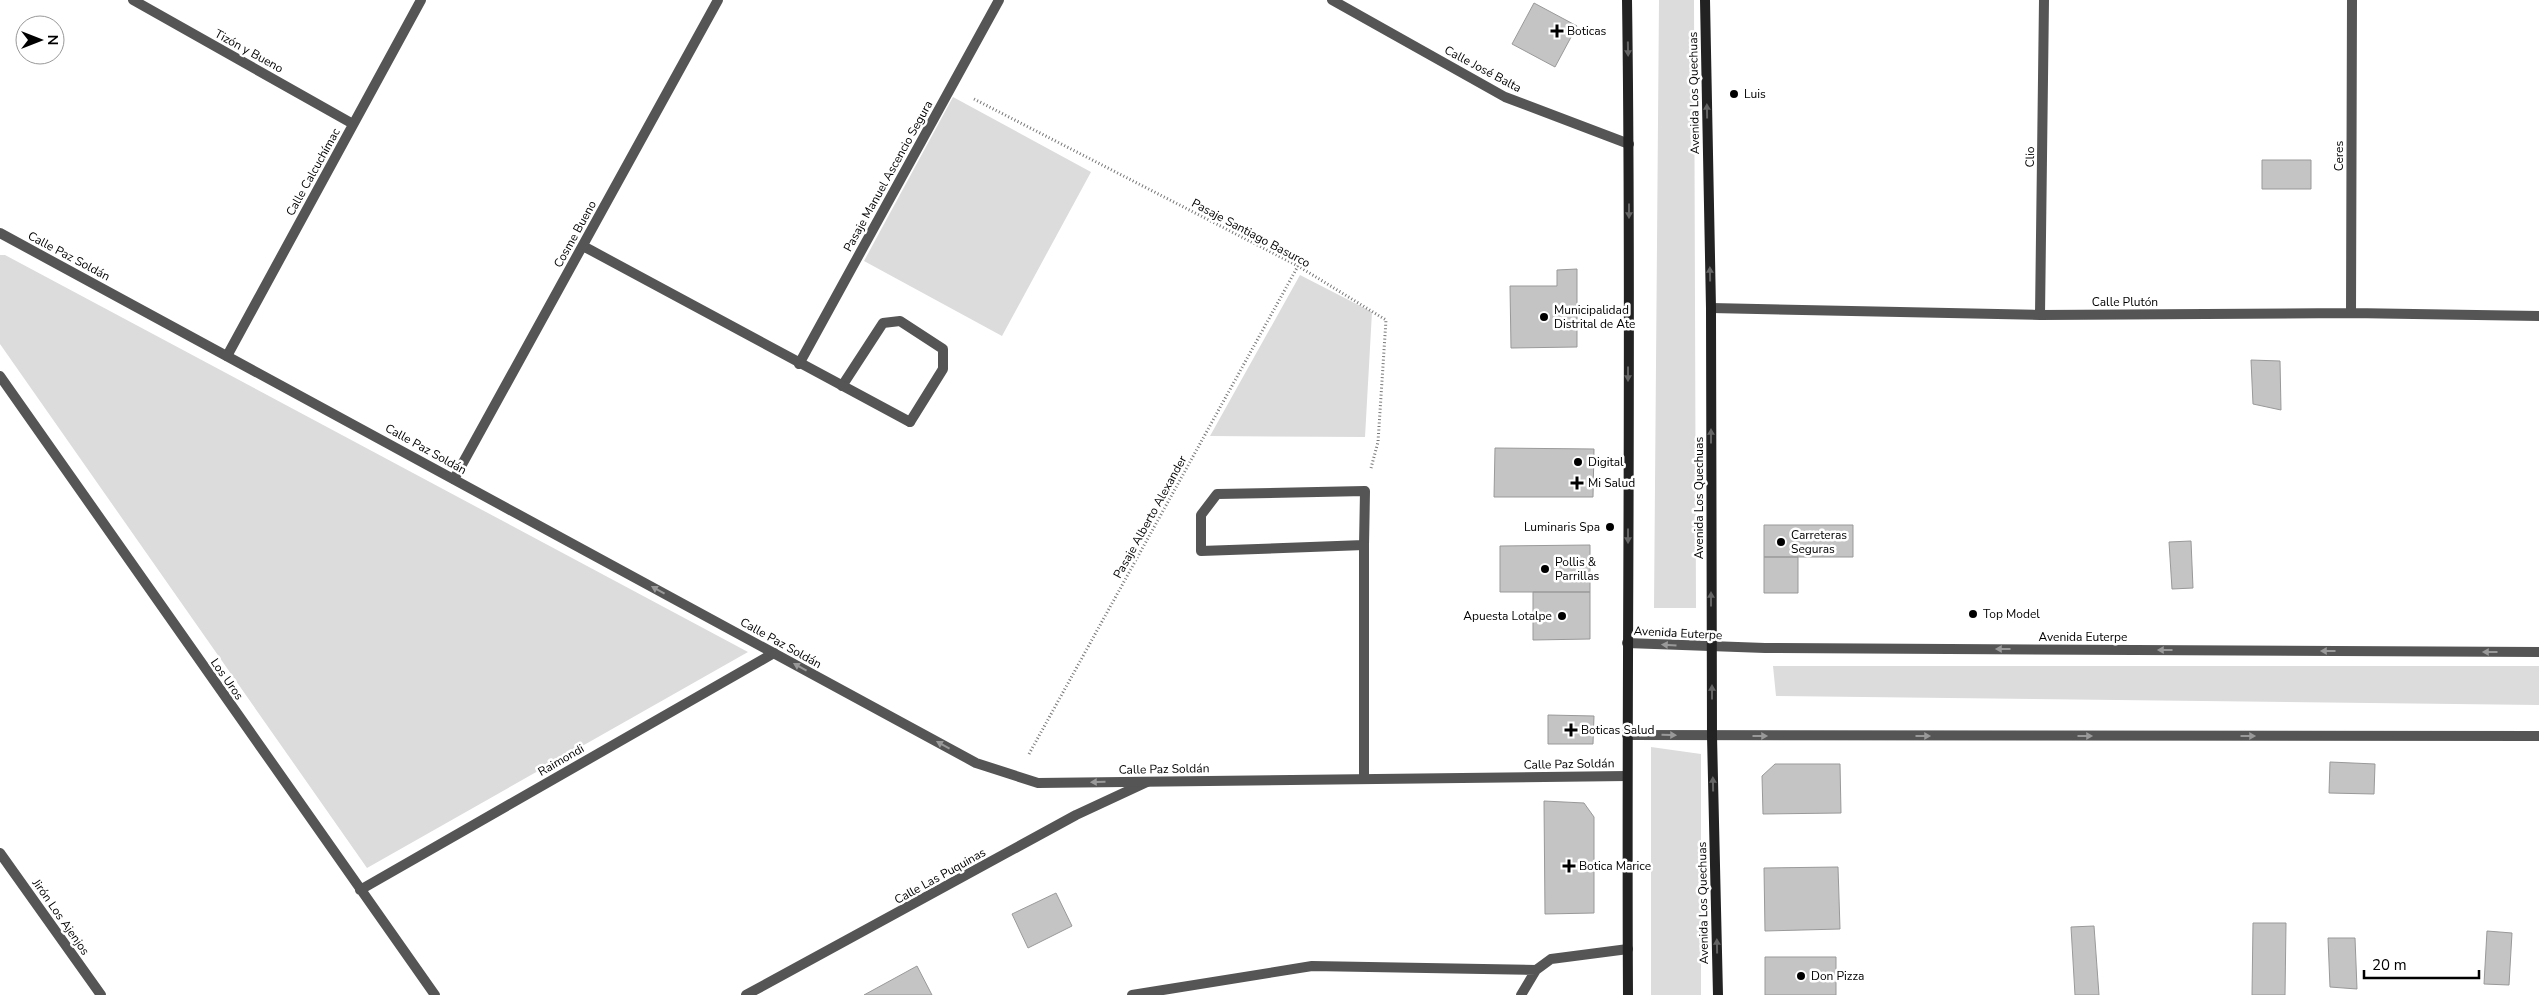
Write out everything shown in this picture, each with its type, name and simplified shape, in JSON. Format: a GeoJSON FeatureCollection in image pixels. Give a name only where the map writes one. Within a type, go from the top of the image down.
{"type":"FeatureCollection","features":[{"type":"Feature","properties":{"kind":"main road"},"geometry":{"type":"LineString","coordinates":[[1627,0],[1629,144],[1628,995]]}},
{"type":"Feature","properties":{"kind":"main road","name":"Avenida Los Quechuas"},"geometry":{"type":"LineString","coordinates":[[1705,0],[1711,308],[1712,736],[1718,995]]}},
{"type":"Feature","properties":{"kind":"street","name":"Tizón y Bueno"},"geometry":{"type":"LineString","coordinates":[[133,0],[353,124]]}},
{"type":"Feature","properties":{"kind":"street","name":"Calle Calcuchímac"},"geometry":{"type":"LineString","coordinates":[[227,356],[421,0]]}},
{"type":"Feature","properties":{"kind":"street","name":"Cosme Bueno"},"geometry":{"type":"LineString","coordinates":[[454,479],[718,0]]}},
{"type":"Feature","properties":{"kind":"street","name":"Pasaje Manuel Ascencio Segura"},"geometry":{"type":"LineString","coordinates":[[800,364],[999,0]]}},
{"type":"Feature","properties":{"kind":"street","name":"Calle José Balta"},"geometry":{"type":"LineString","coordinates":[[1332,0],[1505,97],[1629,144]]}},
{"type":"Feature","properties":{"kind":"street","name":"Clio"},"geometry":{"type":"LineString","coordinates":[[2040,315],[2044,0]]}},
{"type":"Feature","properties":{"kind":"street","name":"Ceres"},"geometry":{"type":"LineString","coordinates":[[2351,312],[2352,0]]}},
{"type":"Feature","properties":{"kind":"street","name":"Calle Paz Soldán"},"geometry":{"type":"LineString","coordinates":[[3,236],[976,763],[1038,783],[1627,776]]}},
{"type":"Feature","properties":{"kind":"street"},"geometry":{"type":"LineString","coordinates":[[583,246],[800,364],[910,422],[943,369],[943,349],[900,321],[883,323],[842,386]]}},
{"type":"Feature","properties":{"kind":"street","name":"Calle Plutón"},"geometry":{"type":"LineString","coordinates":[[1711,308],[2040,315],[2351,312],[2539,316]]}},
{"type":"Feature","properties":{"kind":"street","name":"Los Uros"},"geometry":{"type":"LineString","coordinates":[[0,376],[435,995]]}},
{"type":"Feature","properties":{"kind":"street"},"geometry":{"type":"LineString","coordinates":[[1364,545],[1201,552],[1201,515],[1216,494],[1366,491],[1364,545],[1364,779]]}},
{"type":"Feature","properties":{"kind":"street","name":"Avenida Euterpe"},"geometry":{"type":"LineString","coordinates":[[1627,643],[1712,648],[2539,652]]}},
{"type":"Feature","properties":{"kind":"street","name":"Raimondi"},"geometry":{"type":"LineString","coordinates":[[360,890],[774,653]]}},
{"type":"Feature","properties":{"kind":"street"},"geometry":{"type":"LineString","coordinates":[[1627,735],[2539,736]]}},
{"type":"Feature","properties":{"kind":"street","name":"Calle Las Puquinas"},"geometry":{"type":"LineString","coordinates":[[746,995],[1076,815],[1147,782]]}},
{"type":"Feature","properties":{"kind":"street","name":"Jirón Los Ajenjos"},"geometry":{"type":"LineString","coordinates":[[0,853],[101,995]]}},
{"type":"Feature","properties":{"kind":"street"},"geometry":{"type":"LineString","coordinates":[[1521,995],[1536,970],[1551,959],[1628,949]]}},
{"type":"Feature","properties":{"kind":"street"},"geometry":{"type":"LineString","coordinates":[[1132,995],[1312,966],[1536,970]]}},
{"type":"Feature","properties":{"kind":"path","name":"Pasaje Santiago Basurco"},"geometry":{"type":"LineString","coordinates":[[951,87],[1298,266],[1386,320],[1378,442],[1366,491]]}},
{"type":"Feature","properties":{"kind":"path","name":"Pasaje Alberto Alexander"},"geometry":{"type":"LineString","coordinates":[[1017,776],[1298,266]]}},
{"type":"Feature","properties":{"kind":"shaded area"},"geometry":{"type":"Polygon","coordinates":[[[1659,0],[1694,0],[1696,608],[1654,608],[1659,0]]]}},
{"type":"Feature","properties":{"kind":"shaded area"},"geometry":{"type":"Polygon","coordinates":[[[953,97],[1091,172],[1002,336],[864,261],[953,97]]]}},
{"type":"Feature","properties":{"kind":"shaded area"},"geometry":{"type":"Polygon","coordinates":[[[0,255],[5,255],[748,652],[367,868],[0,344],[0,255]]]}},
{"type":"Feature","properties":{"kind":"shaded area"},"geometry":{"type":"Polygon","coordinates":[[[1300,275],[1372,312],[1365,437],[1210,436],[1300,275]]]}},
{"type":"Feature","properties":{"kind":"shaded area"},"geometry":{"type":"Polygon","coordinates":[[[1773,666],[2539,666],[2539,705],[1776,696],[1773,666]]]}},
{"type":"Feature","properties":{"kind":"shaded area"},"geometry":{"type":"Polygon","coordinates":[[[1651,747],[1701,754],[1701,995],[1651,995],[1651,747]]]}},
{"type":"Feature","properties":{"kind":"building"},"geometry":{"type":"Polygon","coordinates":[[[1534,3],[1577,26],[1555,67],[1512,44],[1534,3]]]}},
{"type":"Feature","properties":{"kind":"building"},"geometry":{"type":"Polygon","coordinates":[[[2262,160],[2311,160],[2311,189],[2262,189],[2262,160]]]}},
{"type":"Feature","properties":{"kind":"building","name":"Municipalidad Distrital de Ate"},"geometry":{"type":"Polygon","coordinates":[[[1577,269],[1577,347],[1511,348],[1510,286],[1557,286],[1557,270],[1577,269]]]}},
{"type":"Feature","properties":{"kind":"building"},"geometry":{"type":"Polygon","coordinates":[[[2251,360],[2280,361],[2281,410],[2253,404],[2251,360]]]}},
{"type":"Feature","properties":{"kind":"building"},"geometry":{"type":"Polygon","coordinates":[[[1495,448],[1594,449],[1593,497],[1494,497],[1495,448]]]}},
{"type":"Feature","properties":{"kind":"building"},"geometry":{"type":"Polygon","coordinates":[[[1764,525],[1853,525],[1853,557],[1764,557],[1764,525]]]}},
{"type":"Feature","properties":{"kind":"building"},"geometry":{"type":"Polygon","coordinates":[[[2191,541],[2193,588],[2172,589],[2169,542],[2191,541]]]}},
{"type":"Feature","properties":{"kind":"building","name":"Pollis & Parrillas"},"geometry":{"type":"Polygon","coordinates":[[[1590,545],[1590,592],[1500,592],[1500,546],[1590,545]]]}},
{"type":"Feature","properties":{"kind":"building"},"geometry":{"type":"Polygon","coordinates":[[[1764,557],[1798,557],[1798,593],[1764,593],[1764,557]]]}},
{"type":"Feature","properties":{"kind":"building","name":"Apuesta Lotalpe"},"geometry":{"type":"Polygon","coordinates":[[[1533,592],[1590,592],[1590,639],[1533,640],[1533,592]]]}},
{"type":"Feature","properties":{"kind":"building","name":"Boticas Salud"},"geometry":{"type":"Polygon","coordinates":[[[1548,715],[1594,716],[1593,744],[1548,744],[1548,715]]]}},
{"type":"Feature","properties":{"kind":"building"},"geometry":{"type":"Polygon","coordinates":[[[2330,762],[2375,764],[2374,794],[2329,793],[2330,762]]]}},
{"type":"Feature","properties":{"kind":"building"},"geometry":{"type":"Polygon","coordinates":[[[1775,764],[1840,764],[1841,813],[1763,814],[1762,776],[1775,764]]]}},
{"type":"Feature","properties":{"kind":"building","name":"Botica Marice"},"geometry":{"type":"Polygon","coordinates":[[[1544,801],[1584,803],[1594,817],[1594,913],[1545,914],[1544,801]]]}},
{"type":"Feature","properties":{"kind":"building"},"geometry":{"type":"Polygon","coordinates":[[[1838,867],[1840,929],[1765,931],[1764,868],[1838,867]]]}},
{"type":"Feature","properties":{"kind":"building"},"geometry":{"type":"Polygon","coordinates":[[[1056,893],[1072,926],[1028,948],[1012,914],[1056,893]]]}},
{"type":"Feature","properties":{"kind":"building"},"geometry":{"type":"Polygon","coordinates":[[[2253,923],[2286,923],[2285,995],[2252,995],[2253,923]]]}},
{"type":"Feature","properties":{"kind":"building"},"geometry":{"type":"Polygon","coordinates":[[[2094,926],[2099,995],[2075,995],[2071,927],[2094,926]]]}},
{"type":"Feature","properties":{"kind":"building"},"geometry":{"type":"Polygon","coordinates":[[[2487,931],[2512,933],[2509,985],[2484,984],[2487,931]]]}},
{"type":"Feature","properties":{"kind":"building"},"geometry":{"type":"Polygon","coordinates":[[[2328,938],[2355,938],[2357,989],[2330,987],[2328,938]]]}},
{"type":"Feature","properties":{"kind":"building","name":"Don Pizza"},"geometry":{"type":"Polygon","coordinates":[[[1765,957],[1836,957],[1836,995],[1765,995],[1765,957]]]}},
{"type":"Feature","properties":{"kind":"building"},"geometry":{"type":"Polygon","coordinates":[[[917,966],[932,995],[864,995],[917,966]]]}},
{"type":"Feature","properties":{"kind":"place","name":"Boticas"},"geometry":{"type":"Point","coordinates":[1557,31]}},
{"type":"Feature","properties":{"kind":"place","name":"Luis"},"geometry":{"type":"Point","coordinates":[1734,94]}},
{"type":"Feature","properties":{"kind":"place","name":"Municipalidad Distrital de Ate"},"geometry":{"type":"Point","coordinates":[1544,317]}},
{"type":"Feature","properties":{"kind":"place","name":"Digital"},"geometry":{"type":"Point","coordinates":[1578,462]}},
{"type":"Feature","properties":{"kind":"place","name":"Mi Salud"},"geometry":{"type":"Point","coordinates":[1577,483]}},
{"type":"Feature","properties":{"kind":"place","name":"Luminaris Spa"},"geometry":{"type":"Point","coordinates":[1610,527]}},
{"type":"Feature","properties":{"kind":"place","name":"Carreteras Seguras"},"geometry":{"type":"Point","coordinates":[1781,542]}},
{"type":"Feature","properties":{"kind":"place","name":"Pollis & Parrillas"},"geometry":{"type":"Point","coordinates":[1545,569]}},
{"type":"Feature","properties":{"kind":"place","name":"Top Model"},"geometry":{"type":"Point","coordinates":[1973,614]}},
{"type":"Feature","properties":{"kind":"place","name":"Apuesta Lotalpe"},"geometry":{"type":"Point","coordinates":[1562,616]}},
{"type":"Feature","properties":{"kind":"place","name":"Boticas Salud"},"geometry":{"type":"Point","coordinates":[1571,730]}},
{"type":"Feature","properties":{"kind":"place","name":"Botica Marice"},"geometry":{"type":"Point","coordinates":[1569,866]}},
{"type":"Feature","properties":{"kind":"place","name":"Don Pizza"},"geometry":{"type":"Point","coordinates":[1801,976]}}]}
